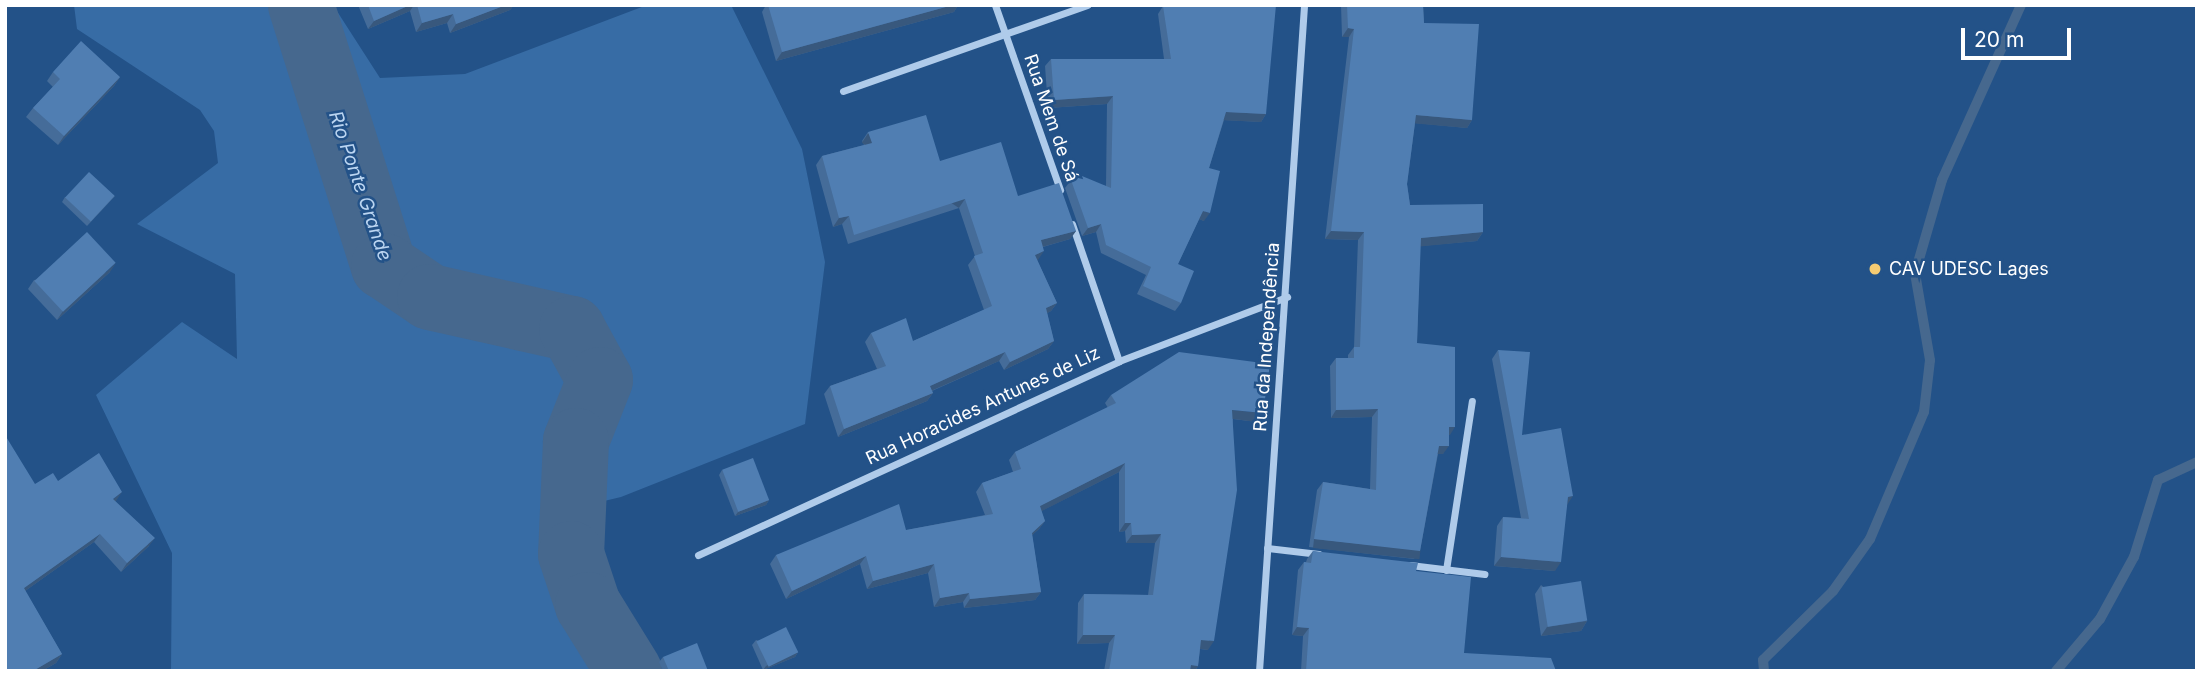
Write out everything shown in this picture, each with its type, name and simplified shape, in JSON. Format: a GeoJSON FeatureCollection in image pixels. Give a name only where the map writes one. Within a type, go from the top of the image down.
{"type":"FeatureCollection","features":[{"type":"Feature","properties":{"kind":"street","name":"Rua Mem de Sá"},"geometry":{"type":"LineString","coordinates":[[995,5],[1065,204]]}},
{"type":"Feature","properties":{"kind":"street"},"geometry":{"type":"LineString","coordinates":[[843,90],[1087,5]]}},
{"type":"Feature","properties":{"kind":"street","name":"Rua da Independência"},"geometry":{"type":"LineString","coordinates":[[1259,671],[1287,297],[1304,5]]}},
{"type":"Feature","properties":{"kind":"street"},"geometry":{"type":"LineString","coordinates":[[1069,217],[1119,361]]}},
{"type":"Feature","properties":{"kind":"street","name":"Rua Horacides Antunes de Liz"},"geometry":{"type":"LineString","coordinates":[[698,555],[1119,361],[1287,297]]}},
{"type":"Feature","properties":{"kind":"street"},"geometry":{"type":"LineString","coordinates":[[1446,570],[1472,401]]}},
{"type":"Feature","properties":{"kind":"street"},"geometry":{"type":"LineString","coordinates":[[1267,548],[1336,556]]}},
{"type":"Feature","properties":{"kind":"street"},"geometry":{"type":"LineString","coordinates":[[1405,565],[1484,574]]}},
{"type":"Feature","properties":{"kind":"shaded area"},"geometry":{"type":"Polygon","coordinates":[[[74,5],[333,5],[380,78],[465,74],[647,5],[731,5],[802,149],[825,262],[805,424],[621,497],[558,512],[650,671],[171,671],[172,553],[96,395],[182,322],[237,359],[235,274],[137,224],[218,163],[214,131],[200,110],[77,29],[74,5]]]}},
{"type":"Feature","properties":{"kind":"building"},"geometry":{"type":"Polygon","coordinates":[[[368,5],[410,5],[374,21],[368,5]]]}},
{"type":"Feature","properties":{"kind":"building"},"geometry":{"type":"Polygon","coordinates":[[[417,5],[506,5],[456,24],[453,14],[422,23],[417,5]]]}},
{"type":"Feature","properties":{"kind":"building"},"geometry":{"type":"Polygon","coordinates":[[[768,5],[953,5],[782,52],[768,5]]]}},
{"type":"Feature","properties":{"kind":"building"},"geometry":{"type":"Polygon","coordinates":[[[1276,5],[1266,114],[1226,112],[1209,168],[1220,171],[1210,213],[1203,211],[1178,264],[1194,271],[1181,303],[1143,286],[1151,267],[1106,245],[1101,224],[1088,228],[1071,180],[1082,176],[1111,188],[1113,96],[1054,100],[1051,59],[1171,59],[1163,6],[1276,5]]]}},
{"type":"Feature","properties":{"kind":"building"},"geometry":{"type":"Polygon","coordinates":[[[1347,5],[1423,5],[1424,23],[1479,24],[1472,120],[1416,115],[1407,184],[1410,205],[1483,204],[1483,232],[1421,238],[1417,343],[1455,347],[1455,427],[1449,427],[1449,446],[1439,446],[1420,551],[1314,539],[1323,482],[1376,490],[1378,409],[1336,410],[1336,358],[1354,358],[1354,347],[1360,347],[1364,232],[1331,231],[1354,29],[1348,28],[1347,5]]]}},
{"type":"Feature","properties":{"kind":"building"},"geometry":{"type":"Polygon","coordinates":[[[81,41],[120,77],[64,136],[33,108],[60,79],[53,72],[81,41]]]}},
{"type":"Feature","properties":{"kind":"building"},"geometry":{"type":"Polygon","coordinates":[[[926,115],[940,161],[1001,142],[1018,196],[1059,183],[1076,231],[1041,240],[1044,251],[1035,255],[1057,303],[1046,308],[1054,341],[1010,362],[1005,352],[930,386],[933,393],[844,429],[830,386],[886,366],[871,333],[906,318],[913,341],[992,306],[974,256],[983,253],[965,199],[854,235],[849,216],[839,218],[822,156],[872,143],[868,132],[926,115]]]}},
{"type":"Feature","properties":{"kind":"building"},"geometry":{"type":"Polygon","coordinates":[[[89,172],[115,196],[91,221],[65,198],[89,172]]]}},
{"type":"Feature","properties":{"kind":"building"},"geometry":{"type":"Polygon","coordinates":[[[87,232],[116,263],[63,312],[34,281],[87,232]]]}},
{"type":"Feature","properties":{"kind":"building"},"geometry":{"type":"Polygon","coordinates":[[[1498,350],[1530,352],[1522,435],[1561,428],[1573,496],[1568,497],[1561,562],[1501,557],[1503,517],[1529,519],[1498,350]]]}},
{"type":"Feature","properties":{"kind":"building"},"geometry":{"type":"Polygon","coordinates":[[[1179,352],[1270,364],[1263,413],[1232,410],[1237,490],[1214,641],[1201,640],[1198,666],[1191,665],[1190,671],[1109,671],[1115,635],[1083,635],[1084,594],[1153,595],[1161,534],[1132,535],[1131,523],[1125,523],[1125,463],[1040,506],[1045,521],[1032,533],[1041,592],[970,599],[969,593],[940,598],[934,564],[873,581],[866,556],[792,591],[776,555],[899,504],[906,530],[993,514],[982,483],[1021,469],[1015,452],[1116,403],[1111,395],[1179,352]]]}},
{"type":"Feature","properties":{"kind":"building"},"geometry":{"type":"Polygon","coordinates":[[[5,435],[35,484],[53,473],[58,481],[99,453],[122,492],[113,499],[155,538],[127,563],[100,534],[24,588],[62,654],[33,671],[5,671],[5,435]]]}},
{"type":"Feature","properties":{"kind":"building"},"geometry":{"type":"Polygon","coordinates":[[[753,458],[769,500],[738,512],[722,470],[753,458]]]}},
{"type":"Feature","properties":{"kind":"building"},"geometry":{"type":"Polygon","coordinates":[[[1313,551],[1418,563],[1416,571],[1471,577],[1464,653],[1551,658],[1556,671],[1306,671],[1309,628],[1297,627],[1304,562],[1311,563],[1313,551]]]}},
{"type":"Feature","properties":{"kind":"building"},"geometry":{"type":"Polygon","coordinates":[[[1581,581],[1587,621],[1548,627],[1541,587],[1581,581]]]}},
{"type":"Feature","properties":{"kind":"building"},"geometry":{"type":"Polygon","coordinates":[[[786,627],[798,652],[769,667],[756,641],[786,627]]]}},
{"type":"Feature","properties":{"kind":"building"},"geometry":{"type":"Polygon","coordinates":[[[697,643],[708,671],[669,671],[663,657],[697,643]]]}},
{"type":"Feature","properties":{"kind":"waterway","name":"Rio Ponte Grande"},"geometry":{"type":"LineString","coordinates":[[301,5],[384,266],[430,297],[572,329],[600,380],[576,441],[571,554],[588,605],[629,671]]}},
{"type":"Feature","properties":{"kind":"waterway"},"geometry":{"type":"LineString","coordinates":[[1764,671],[1763,660],[1833,591],[1870,539],[1924,412],[1930,360],[1915,273],[1942,180],[2021,5]]}},
{"type":"Feature","properties":{"kind":"waterway"},"geometry":{"type":"LineString","coordinates":[[2056,671],[2100,619],[2134,557],[2158,480],[2197,462]]}},
{"type":"Feature","properties":{"kind":"place","name":"CAV UDESC Lages"},"geometry":{"type":"Point","coordinates":[1875,269]}}]}
